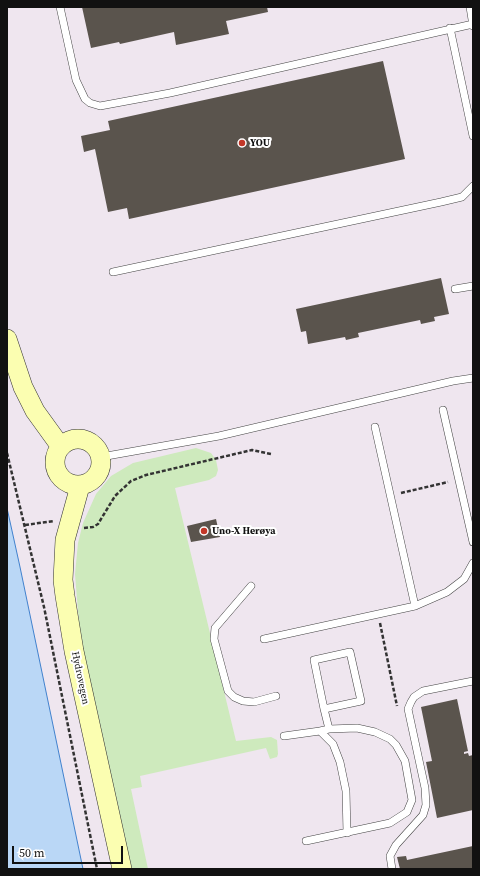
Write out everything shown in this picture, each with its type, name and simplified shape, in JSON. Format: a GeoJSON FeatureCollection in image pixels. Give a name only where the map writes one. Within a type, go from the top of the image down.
{"type":"FeatureCollection","features":[{"type":"Feature","properties":{"kind":"street"},"geometry":{"type":"LineString","coordinates":[[7,339],[22,387],[35,410],[61,447]]}},
{"type":"Feature","properties":{"kind":"street"},"geometry":{"type":"LineString","coordinates":[[84,440],[91,443],[97,449],[100,457],[101,464],[97,476],[92,481],[80,486],[63,480],[57,472],[55,464],[56,455],[61,447],[67,442],[84,440]]}},
{"type":"Feature","properties":{"kind":"street","name":"Hydrovegen"},"geometry":{"type":"LineString","coordinates":[[80,486],[65,540],[64,591],[74,651],[122,869]]}},
{"type":"Feature","properties":{"kind":"lane"},"geometry":{"type":"LineString","coordinates":[[60,7],[76,80],[85,99],[90,103],[100,106],[170,93],[450,28],[473,25],[470,7]]}},
{"type":"Feature","properties":{"kind":"lane"},"geometry":{"type":"LineString","coordinates":[[450,28],[473,136]]}},
{"type":"Feature","properties":{"kind":"lane"},"geometry":{"type":"LineString","coordinates":[[113,272],[462,197],[473,186]]}},
{"type":"Feature","properties":{"kind":"lane"},"geometry":{"type":"LineString","coordinates":[[455,289],[473,286]]}},
{"type":"Feature","properties":{"kind":"lane"},"geometry":{"type":"LineString","coordinates":[[100,457],[219,436],[453,381],[473,378]]}},
{"type":"Feature","properties":{"kind":"lane"},"geometry":{"type":"LineString","coordinates":[[442,410],[473,542]]}},
{"type":"Feature","properties":{"kind":"lane"},"geometry":{"type":"LineString","coordinates":[[375,427],[415,606]]}},
{"type":"Feature","properties":{"kind":"lane"},"geometry":{"type":"LineString","coordinates":[[264,639],[415,606],[447,592],[464,579],[473,563]]}},
{"type":"Feature","properties":{"kind":"lane"},"geometry":{"type":"LineString","coordinates":[[251,586],[215,628],[214,639],[228,691],[234,697],[243,701],[254,702],[276,696]]}},
{"type":"Feature","properties":{"kind":"lane"},"geometry":{"type":"LineString","coordinates":[[324,709],[361,701],[350,652],[314,660],[324,709],[329,729]]}},
{"type":"Feature","properties":{"kind":"lane"},"geometry":{"type":"LineString","coordinates":[[392,869],[390,856],[396,845],[423,815],[426,805],[425,788],[408,709],[411,702],[414,697],[423,691],[473,681]]}},
{"type":"Feature","properties":{"kind":"lane"},"geometry":{"type":"LineString","coordinates":[[284,736],[329,729],[357,728],[382,734],[393,742],[401,752],[409,773],[412,800],[407,812],[390,822],[347,833],[306,841]]}},
{"type":"Feature","properties":{"kind":"lane"},"geometry":{"type":"LineString","coordinates":[[320,731],[333,744],[340,762],[346,791],[347,833]]}},
{"type":"Feature","properties":{"kind":"path"},"geometry":{"type":"LineString","coordinates":[[82,528],[93,527],[98,524],[118,492],[131,481],[146,475],[252,450],[271,454]]}},
{"type":"Feature","properties":{"kind":"path"},"geometry":{"type":"LineString","coordinates":[[7,453],[44,607],[97,869]]}},
{"type":"Feature","properties":{"kind":"path"},"geometry":{"type":"LineString","coordinates":[[390,495],[459,480]]}},
{"type":"Feature","properties":{"kind":"path"},"geometry":{"type":"LineString","coordinates":[[24,525],[55,521]]}},
{"type":"Feature","properties":{"kind":"path"},"geometry":{"type":"LineString","coordinates":[[378,613],[398,708]]}},
{"type":"Feature","properties":{"kind":"shaded area"},"geometry":{"type":"Polygon","coordinates":[[[7,7],[473,7],[473,869],[83,869],[7,508],[7,7]]]}},
{"type":"Feature","properties":{"kind":"green space"},"geometry":{"type":"Polygon","coordinates":[[[196,448],[211,453],[216,460],[218,470],[216,476],[209,480],[175,488],[236,741],[271,737],[277,740],[278,754],[277,757],[270,759],[266,748],[140,776],[142,787],[131,789],[148,869],[130,869],[80,637],[75,574],[78,543],[83,523],[96,494],[111,476],[133,463],[196,448]]]}},
{"type":"Feature","properties":{"kind":"water"},"geometry":{"type":"Polygon","coordinates":[[[7,508],[20,567],[83,869],[7,869],[7,508]]]}},
{"type":"Feature","properties":{"kind":"building"},"geometry":{"type":"Polygon","coordinates":[[[82,7],[267,7],[268,12],[226,21],[229,34],[176,45],[174,32],[120,44],[119,42],[91,48],[82,7]]]}},
{"type":"Feature","properties":{"kind":"building","name":"YOU"},"geometry":{"type":"Polygon","coordinates":[[[383,61],[405,159],[129,219],[127,208],[108,212],[95,149],[84,152],[81,136],[110,130],[108,121],[383,61]]]}},
{"type":"Feature","properties":{"kind":"building"},"geometry":{"type":"Polygon","coordinates":[[[441,278],[449,314],[434,317],[435,321],[421,324],[420,320],[358,333],[359,337],[346,340],[345,337],[308,344],[306,331],[301,332],[296,309],[441,278]]]}},
{"type":"Feature","properties":{"kind":"building"},"geometry":{"type":"Polygon","coordinates":[[[216,519],[220,537],[191,542],[187,526],[216,519]]]}},
{"type":"Feature","properties":{"kind":"building"},"geometry":{"type":"Polygon","coordinates":[[[457,699],[468,751],[464,752],[464,754],[468,753],[469,756],[473,755],[473,810],[437,818],[426,762],[432,761],[421,707],[457,699]]]}},
{"type":"Feature","properties":{"kind":"building"},"geometry":{"type":"Polygon","coordinates":[[[473,846],[473,869],[400,869],[397,857],[406,856],[407,860],[473,846]]]}},
{"type":"Feature","properties":{"kind":"place","name":"YOU"},"geometry":{"type":"Point","coordinates":[242,143]}},
{"type":"Feature","properties":{"kind":"place","name":"Uno-X Herøya"},"geometry":{"type":"Point","coordinates":[204,531]}}]}
